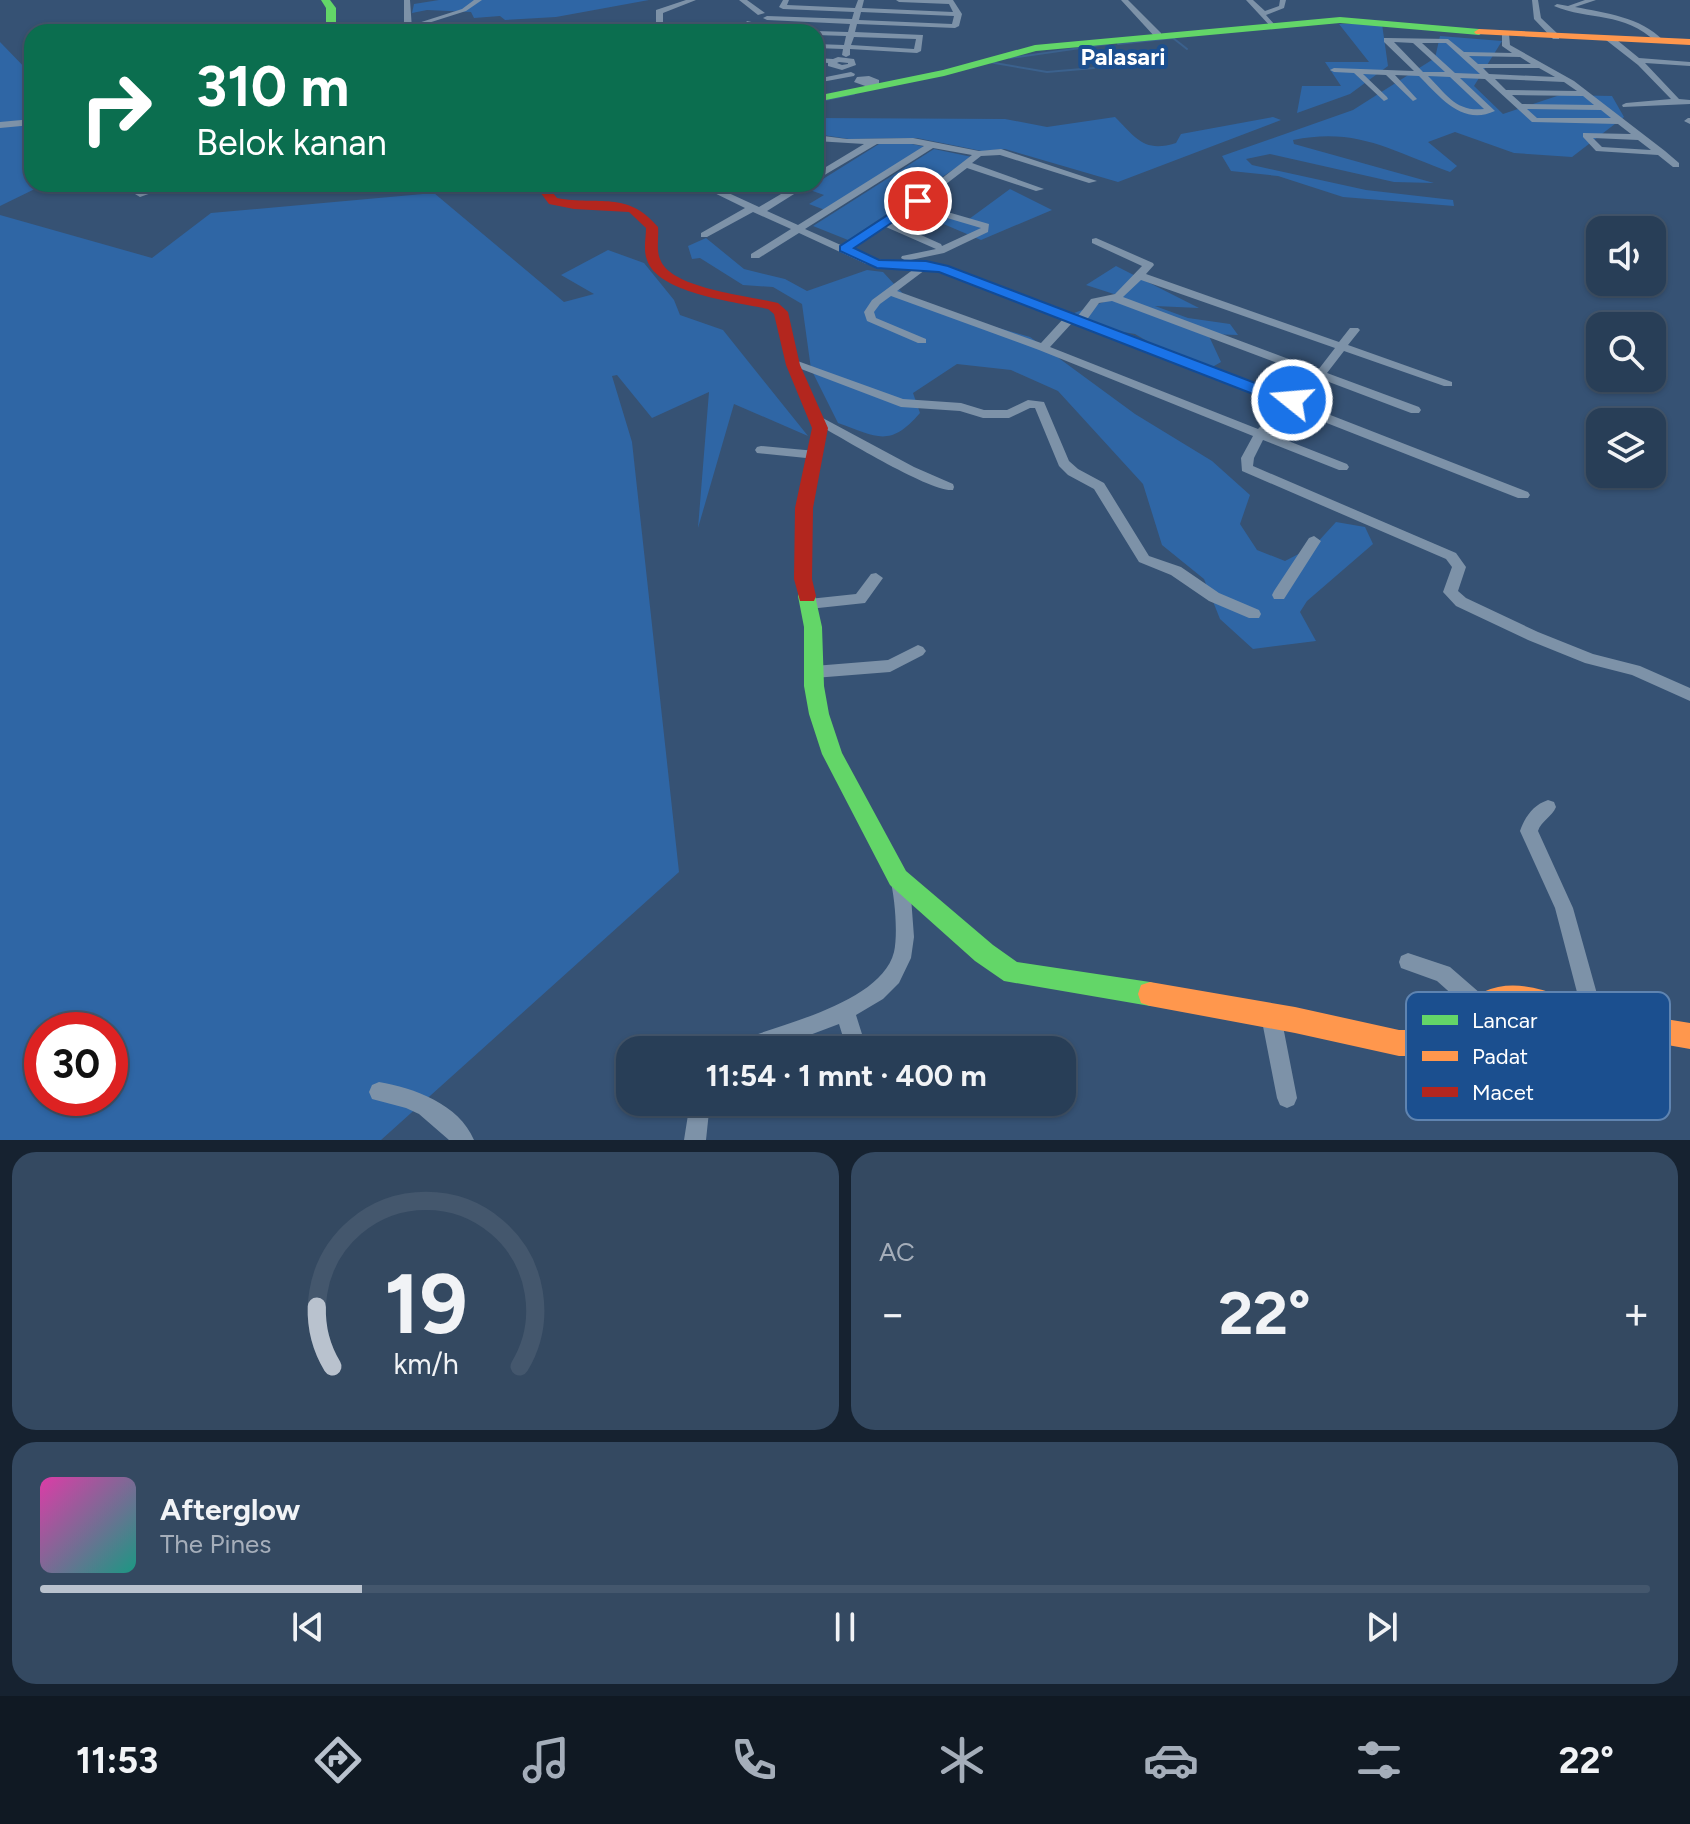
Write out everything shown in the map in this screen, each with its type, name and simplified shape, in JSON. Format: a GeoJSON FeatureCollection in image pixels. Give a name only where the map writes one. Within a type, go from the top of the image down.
{"type":"FeatureCollection","features":[{"type":"Feature","properties":{"kind":"street"},"geometry":{"type":"LineString","coordinates":[[325,0],[331,8],[331,24]]}},
{"type":"Feature","properties":{"kind":"street"},"geometry":{"type":"LineString","coordinates":[[407,0],[411,24]]}},
{"type":"Feature","properties":{"kind":"street"},"geometry":{"type":"LineString","coordinates":[[421,24],[464,10],[479,0]]}},
{"type":"Feature","properties":{"kind":"street"},"geometry":{"type":"LineString","coordinates":[[660,24],[659,12],[693,0]]}},
{"type":"Feature","properties":{"kind":"street"},"geometry":{"type":"LineString","coordinates":[[742,0],[764,16],[955,26],[958,14],[951,1],[899,0]]}},
{"type":"Feature","properties":{"kind":"street"},"geometry":{"type":"LineString","coordinates":[[786,0],[783,7],[958,14]]}},
{"type":"Feature","properties":{"kind":"street"},"geometry":{"type":"LineString","coordinates":[[859,75],[847,47],[861,0]]}},
{"type":"Feature","properties":{"kind":"street"},"geometry":{"type":"LineString","coordinates":[[1124,0],[1158,35]]}},
{"type":"Feature","properties":{"kind":"street"},"geometry":{"type":"LineString","coordinates":[[1249,0],[1267,19]]}},
{"type":"Feature","properties":{"kind":"street"},"geometry":{"type":"LineString","coordinates":[[1267,19],[1282,7],[1283,0]]}},
{"type":"Feature","properties":{"kind":"street"},"geometry":{"type":"LineString","coordinates":[[1535,0],[1540,12],[1538,19],[1556,37]]}},
{"type":"Feature","properties":{"kind":"street"},"geometry":{"type":"LineString","coordinates":[[1570,7],[1593,0]]}},
{"type":"Feature","properties":{"kind":"street"},"geometry":{"type":"LineString","coordinates":[[1557,6],[1613,16],[1647,29],[1659,40]]}},
{"type":"Feature","properties":{"kind":"street"},"geometry":{"type":"LineString","coordinates":[[416,24],[435,10]]}},
{"type":"Feature","properties":{"kind":"street"},"geometry":{"type":"LineString","coordinates":[[824,80],[975,63],[1035,48],[1267,19],[1364,19],[1505,34],[1690,42]]}},
{"type":"Feature","properties":{"kind":"street"},"geometry":{"type":"LineString","coordinates":[[824,33],[920,37],[917,51],[824,46]]}},
{"type":"Feature","properties":{"kind":"street"},"geometry":{"type":"LineString","coordinates":[[1505,34],[1506,46],[1566,80],[1676,165]]}},
{"type":"Feature","properties":{"kind":"street"},"geometry":{"type":"LineString","coordinates":[[1609,38],[1677,101]]}},
{"type":"Feature","properties":{"kind":"street"},"geometry":{"type":"LineString","coordinates":[[1416,41],[1491,111],[1469,113],[1455,107],[1387,40],[1448,41],[1535,120],[1618,121]]}},
{"type":"Feature","properties":{"kind":"street"},"geometry":{"type":"LineString","coordinates":[[1463,54],[1520,55]]}},
{"type":"Feature","properties":{"kind":"street"},"geometry":{"type":"LineString","coordinates":[[1636,60],[1690,64]]}},
{"type":"Feature","properties":{"kind":"street"},"geometry":{"type":"LineString","coordinates":[[824,62],[832,62],[835,67],[859,75]]}},
{"type":"Feature","properties":{"kind":"street"},"geometry":{"type":"LineString","coordinates":[[1477,66],[1540,66]]}},
{"type":"Feature","properties":{"kind":"street"},"geometry":{"type":"LineString","coordinates":[[1334,70],[1566,80]]}},
{"type":"Feature","properties":{"kind":"street"},"geometry":{"type":"LineString","coordinates":[[1357,72],[1384,99]]}},
{"type":"Feature","properties":{"kind":"street"},"geometry":{"type":"LineString","coordinates":[[1390,74],[1413,99]]}},
{"type":"Feature","properties":{"kind":"street"},"geometry":{"type":"LineString","coordinates":[[824,95],[859,75]]}},
{"type":"Feature","properties":{"kind":"street"},"geometry":{"type":"LineString","coordinates":[[1505,92],[1584,94]]}},
{"type":"Feature","properties":{"kind":"street"},"geometry":{"type":"LineString","coordinates":[[1626,105],[1690,102]]}},
{"type":"Feature","properties":{"kind":"street"},"geometry":{"type":"LineString","coordinates":[[1520,106],[1603,108]]}},
{"type":"Feature","properties":{"kind":"street"},"geometry":{"type":"LineString","coordinates":[[0,125],[24,123]]}},
{"type":"Feature","properties":{"kind":"street"},"geometry":{"type":"LineString","coordinates":[[1572,135],[1642,137]]}},
{"type":"Feature","properties":{"kind":"street"},"geometry":{"type":"LineString","coordinates":[[1586,135],[1599,149],[1662,153]]}},
{"type":"Feature","properties":{"kind":"street"},"geometry":{"type":"LineString","coordinates":[[824,138],[913,141],[979,154],[1009,154],[1092,181]]}},
{"type":"Feature","properties":{"kind":"street"},"geometry":{"type":"LineString","coordinates":[[824,172],[875,142]]}},
{"type":"Feature","properties":{"kind":"street"},"geometry":{"type":"LineString","coordinates":[[755,256],[933,144]]}},
{"type":"Feature","properties":{"kind":"street"},"geometry":{"type":"LineString","coordinates":[[845,249],[912,205],[979,154]]}},
{"type":"Feature","properties":{"kind":"street"},"geometry":{"type":"LineString","coordinates":[[965,164],[1039,189]]}},
{"type":"Feature","properties":{"kind":"street"},"geometry":{"type":"LineString","coordinates":[[140,194],[146,192]]}},
{"type":"Feature","properties":{"kind":"street"},"geometry":{"type":"LineString","coordinates":[[545,192],[559,203],[633,209],[652,227],[652,258],[659,271],[667,276],[776,307],[784,318],[792,362],[819,420],[820,437],[804,508],[803,579],[813,627],[819,714],[832,754],[898,878],[984,953],[1013,973],[1271,1016],[1406,1043]]}},
{"type":"Feature","properties":{"kind":"street"},"geometry":{"type":"LineString","coordinates":[[727,192],[870,262],[926,265],[1075,319],[1523,495]]}},
{"type":"Feature","properties":{"kind":"street"},"geometry":{"type":"LineString","coordinates":[[704,235],[790,192]]}},
{"type":"Feature","properties":{"kind":"street"},"geometry":{"type":"LineString","coordinates":[[870,262],[940,251],[985,230],[986,226],[912,205]]}},
{"type":"Feature","properties":{"kind":"street"},"geometry":{"type":"LineString","coordinates":[[886,223],[937,246]]}},
{"type":"Feature","properties":{"kind":"street"},"geometry":{"type":"LineString","coordinates":[[1096,241],[1147,263],[1140,276],[1115,298]]}},
{"type":"Feature","properties":{"kind":"street"},"geometry":{"type":"LineString","coordinates":[[922,341],[871,319],[872,306],[926,265]]}},
{"type":"Feature","properties":{"kind":"street"},"geometry":{"type":"LineString","coordinates":[[1140,276],[1448,384]]}},
{"type":"Feature","properties":{"kind":"street"},"geometry":{"type":"LineString","coordinates":[[889,292],[1043,348],[1343,467]]}},
{"type":"Feature","properties":{"kind":"street"},"geometry":{"type":"LineString","coordinates":[[1043,348],[1095,301],[1115,298],[1415,410]]}},
{"type":"Feature","properties":{"kind":"street"},"geometry":{"type":"LineString","coordinates":[[1354,330],[1320,375],[1261,434],[1246,459],[1247,468],[1451,556],[1459,567],[1450,592],[1456,600],[1548,642],[1590,659],[1635,670],[1690,695]]}},
{"type":"Feature","properties":{"kind":"street"},"geometry":{"type":"LineString","coordinates":[[792,362],[901,403],[961,407],[983,414],[1009,414],[1028,404],[1040,405],[1063,463],[1099,486],[1144,559],[1176,571],[1214,597],[1254,614]]}},
{"type":"Feature","properties":{"kind":"street"},"geometry":{"type":"LineString","coordinates":[[819,420],[909,470],[948,487]]}},
{"type":"Feature","properties":{"kind":"street"},"geometry":{"type":"LineString","coordinates":[[761,450],[816,455]]}},
{"type":"Feature","properties":{"kind":"street"},"geometry":{"type":"LineString","coordinates":[[1279,595],[1314,541]]}},
{"type":"Feature","properties":{"kind":"street"},"geometry":{"type":"LineString","coordinates":[[809,604],[860,599],[876,578]]}},
{"type":"Feature","properties":{"kind":"street"},"geometry":{"type":"LineString","coordinates":[[814,672],[890,666],[918,651]]}},
{"type":"Feature","properties":{"kind":"street"},"geometry":{"type":"LineString","coordinates":[[1548,807],[1532,821],[1529,831],[1564,908],[1587,992]]}},
{"type":"Feature","properties":{"kind":"street"},"geometry":{"type":"LineString","coordinates":[[789,1036],[845,1011],[877,990],[902,960],[904,926],[898,878]]}},
{"type":"Feature","properties":{"kind":"street"},"geometry":{"type":"LineString","coordinates":[[1408,962],[1443,974],[1464,992]]}},
{"type":"Feature","properties":{"kind":"street"},"geometry":{"type":"LineString","coordinates":[[845,1011],[853,1036]]}},
{"type":"Feature","properties":{"kind":"street"},"geometry":{"type":"LineString","coordinates":[[1271,1016],[1287,1098]]}},
{"type":"Feature","properties":{"kind":"street"},"geometry":{"type":"LineString","coordinates":[[1670,1032],[1690,1036]]}},
{"type":"Feature","properties":{"kind":"street"},"geometry":{"type":"LineString","coordinates":[[379,1092],[408,1097],[427,1105],[463,1140]]}},
{"type":"Feature","properties":{"kind":"street"},"geometry":{"type":"LineString","coordinates":[[695,1140],[698,1116]]}},
{"type":"Feature","properties":{"kind":"shaded area"},"geometry":{"type":"Polygon","coordinates":[[[439,0],[649,0],[556,17],[505,20],[500,16],[474,18],[471,12],[427,10],[412,13],[414,4],[439,0]]]}},
{"type":"Feature","properties":{"kind":"shaded area"},"geometry":{"type":"Polygon","coordinates":[[[1339,24],[1382,24],[1388,66],[1350,94],[1297,113],[1302,86],[1341,86],[1325,62],[1369,62],[1339,24]]]}},
{"type":"Feature","properties":{"kind":"shaded area"},"geometry":{"type":"Polygon","coordinates":[[[1440,36],[1502,41],[1474,86],[1503,114],[1560,95],[1612,96],[1624,117],[1572,157],[1514,153],[1455,132],[1428,142],[1457,166],[1450,172],[1392,149],[1356,139],[1316,137],[1293,140],[1294,144],[1434,183],[1394,182],[1270,154],[1246,159],[1252,165],[1366,190],[1453,200],[1454,206],[1343,197],[1278,176],[1231,171],[1222,156],[1353,110],[1435,58],[1440,36]]]}},
{"type":"Feature","properties":{"kind":"shaded area"},"geometry":{"type":"Polygon","coordinates":[[[0,42],[24,67],[24,192],[29,192],[0,206],[0,42]]]}},
{"type":"Feature","properties":{"kind":"shaded area"},"geometry":{"type":"Polygon","coordinates":[[[1115,117],[1141,142],[1165,146],[1176,143],[1181,134],[1273,117],[1281,120],[1118,182],[1005,149],[982,151],[917,138],[849,139],[824,135],[824,118],[1005,119],[1047,127],[1115,117]]]}},
{"type":"Feature","properties":{"kind":"shaded area"},"geometry":{"type":"Polygon","coordinates":[[[907,143],[926,147],[825,210],[809,204],[824,195],[816,192],[824,192],[824,178],[879,144],[907,143]]]}},
{"type":"Feature","properties":{"kind":"shaded area"},"geometry":{"type":"Polygon","coordinates":[[[934,149],[972,157],[848,240],[813,226],[934,149]]]}},
{"type":"Feature","properties":{"kind":"shaded area"},"geometry":{"type":"Polygon","coordinates":[[[1010,189],[1052,210],[981,240],[920,214],[935,203],[965,222],[1010,189]]]}},
{"type":"Feature","properties":{"kind":"shaded area"},"geometry":{"type":"Polygon","coordinates":[[[434,193],[564,302],[594,294],[561,275],[608,250],[644,263],[674,300],[680,315],[723,330],[808,436],[734,404],[698,528],[709,392],[652,418],[617,375],[612,376],[632,442],[679,872],[381,1140],[0,1140],[0,215],[152,258],[211,213],[434,193]]]}},
{"type":"Feature","properties":{"kind":"shaded area"},"geometry":{"type":"Polygon","coordinates":[[[706,238],[744,269],[785,279],[807,291],[867,270],[883,272],[906,297],[952,315],[1030,337],[1135,414],[1212,461],[1250,495],[1240,524],[1257,550],[1285,561],[1314,546],[1336,522],[1365,527],[1373,544],[1307,601],[1300,612],[1316,641],[1253,649],[1220,619],[1204,579],[1162,545],[1143,484],[1058,391],[1011,370],[957,364],[913,393],[920,413],[900,431],[891,435],[873,435],[838,423],[811,369],[802,304],[773,287],[743,285],[700,258],[692,259],[688,246],[706,238]]]}},
{"type":"Feature","properties":{"kind":"shaded area"},"geometry":{"type":"Polygon","coordinates":[[[1116,266],[1199,308],[1155,306],[1188,318],[1230,324],[1238,335],[1208,334],[1221,362],[1202,373],[1135,334],[1105,329],[1074,313],[1120,296],[1086,285],[1116,266]]]}},
{"type":"Feature","properties":{"kind":"waterway"},"geometry":{"type":"LineString","coordinates":[[1118,44],[1173,38],[1187,49]]}},
{"type":"Feature","properties":{"kind":"waterway"},"geometry":{"type":"LineString","coordinates":[[1010,58],[1108,44]]}},
{"type":"Feature","properties":{"kind":"waterway"},"geometry":{"type":"LineString","coordinates":[[989,62],[1047,72],[1094,68]]}},
{"type":"Feature","properties":{"kind":"waterway"},"geometry":{"type":"LineString","coordinates":[[1099,68],[1126,66]]}},
{"type":"Feature","properties":{"kind":"waterway"},"geometry":{"type":"LineString","coordinates":[[824,100],[854,94]]}},
{"type":"Feature","properties":{"kind":"traffic: fast"},"geometry":{"type":"LineString","coordinates":[[325,0],[331,8],[331,24]]}},
{"type":"Feature","properties":{"kind":"traffic: fast"},"geometry":{"type":"LineString","coordinates":[[824,97],[944,73],[1035,48],[1340,20],[1479,32]]}},
{"type":"Feature","properties":{"kind":"traffic: fast"},"geometry":{"type":"LineString","coordinates":[[807,596],[813,627],[814,686],[819,714],[832,754],[898,878],[984,953],[1013,973],[1150,994]]}},
{"type":"Feature","properties":{"kind":"traffic: slow"},"geometry":{"type":"LineString","coordinates":[[1479,32],[1690,42]]}},
{"type":"Feature","properties":{"kind":"traffic: slow"},"geometry":{"type":"LineString","coordinates":[[1150,994],[1406,1043]]}},
{"type":"Feature","properties":{"kind":"traffic: slow"},"geometry":{"type":"LineString","coordinates":[[1670,1032],[1690,1036]]}},
{"type":"Feature","properties":{"kind":"traffic: jam"},"geometry":{"type":"LineString","coordinates":[[546,192],[553,201],[633,209],[652,227],[652,256],[664,274],[692,287],[773,306],[781,312],[793,365],[820,428],[804,508],[803,579],[807,596]]}},
{"type":"Feature","properties":{"kind":"district","name":"Palasari"},"geometry":{"type":"Point","coordinates":[1123,56]}},
{"type":"Feature","properties":{"kind":"route"},"geometry":{"type":"LineString","coordinates":[[918,201],[845,249],[877,264],[926,265],[944,269],[1290,403],[1292,400]]}}]}
